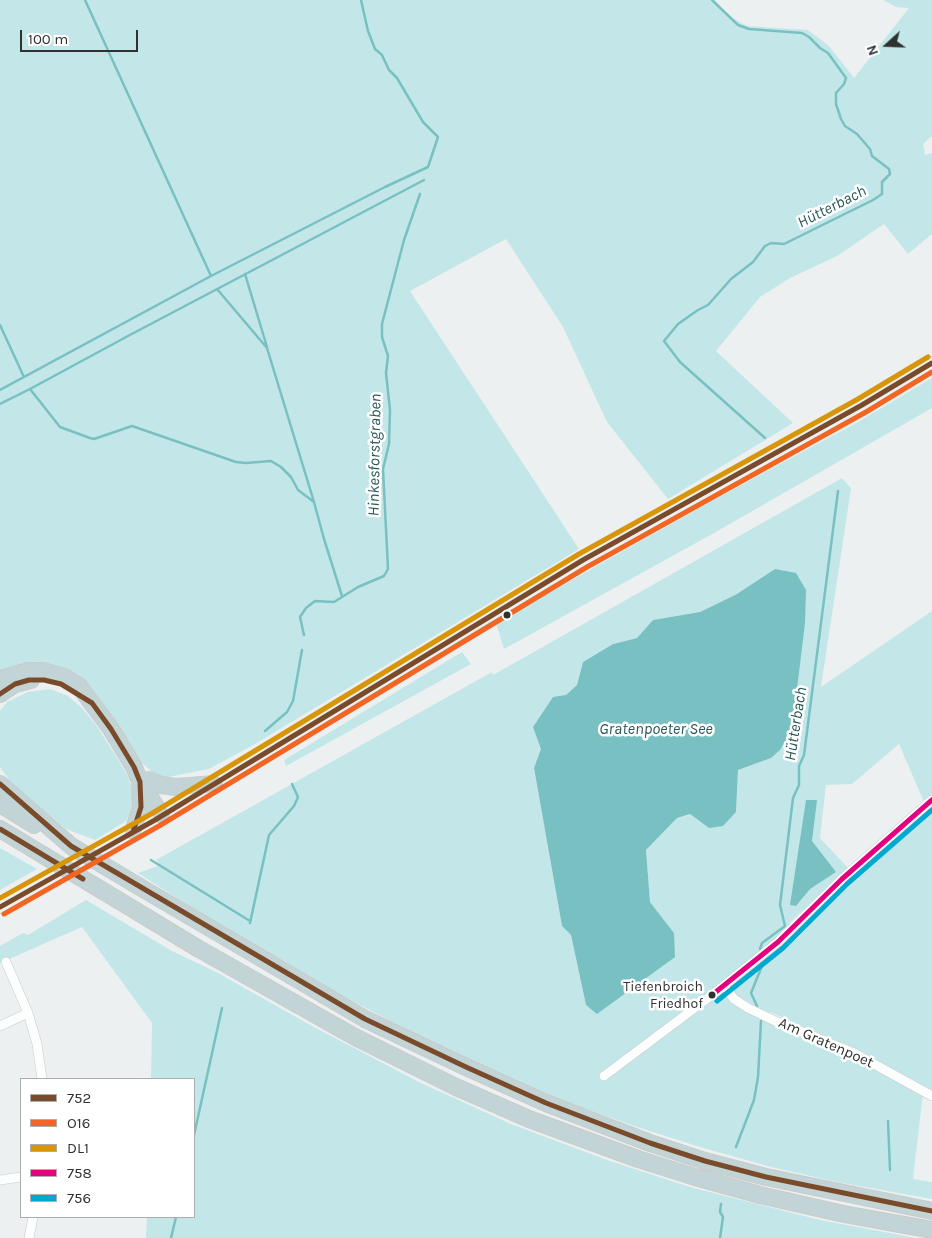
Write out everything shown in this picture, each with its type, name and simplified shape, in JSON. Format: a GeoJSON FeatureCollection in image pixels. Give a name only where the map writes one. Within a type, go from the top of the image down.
{"type":"FeatureCollection","features":[{"type":"Feature","properties":{"kind":"highway"},"geometry":{"type":"LineString","coordinates":[[0,679],[28,671],[44,671],[64,677],[79,686],[166,814]]}},
{"type":"Feature","properties":{"kind":"highway"},"geometry":{"type":"LineString","coordinates":[[0,694],[15,684],[29,680],[44,680],[60,684],[92,703]]}},
{"type":"Feature","properties":{"kind":"highway"},"geometry":{"type":"LineString","coordinates":[[141,777],[169,787],[215,784]]}},
{"type":"Feature","properties":{"kind":"highway"},"geometry":{"type":"LineString","coordinates":[[133,832],[141,807],[141,777]]}},
{"type":"Feature","properties":{"kind":"highway"},"geometry":{"type":"LineString","coordinates":[[0,784],[71,846]]}},
{"type":"Feature","properties":{"kind":"highway"},"geometry":{"type":"LineString","coordinates":[[0,804],[365,1019],[546,1103],[650,1143],[705,1161],[766,1177],[932,1211]]}},
{"type":"Feature","properties":{"kind":"highway"},"geometry":{"type":"LineString","coordinates":[[0,829],[199,949],[355,1037],[456,1087],[529,1119],[638,1159],[760,1195],[844,1214],[932,1230]]}},
{"type":"Feature","properties":{"kind":"main road"},"geometry":{"type":"LineString","coordinates":[[0,907],[166,814],[566,570],[862,405],[932,363]]}},
{"type":"Feature","properties":{"kind":"street"},"geometry":{"type":"LineString","coordinates":[[604,1076],[724,986],[778,942],[842,879],[932,800]]}},
{"type":"Feature","properties":{"kind":"street"},"geometry":{"type":"LineString","coordinates":[[6,962],[28,1013],[37,1044],[42,1078]]}},
{"type":"Feature","properties":{"kind":"street","name":"Am Gratenpoet"},"geometry":{"type":"LineString","coordinates":[[724,986],[734,998],[748,1008],[854,1053],[932,1096]]}},
{"type":"Feature","properties":{"kind":"street"},"geometry":{"type":"LineString","coordinates":[[0,1026],[28,1013]]}},
{"type":"Feature","properties":{"kind":"street"},"geometry":{"type":"LineString","coordinates":[[0,1180],[20,1177]]}},
{"type":"Feature","properties":{"kind":"street"},"geometry":{"type":"LineString","coordinates":[[29,1238],[33,1218]]}},
{"type":"Feature","properties":{"kind":"shaded area"},"geometry":{"type":"Polygon","coordinates":[[[0,0],[715,0],[727,15],[747,26],[808,30],[829,46],[854,78],[909,8],[896,7],[883,0],[932,0],[932,136],[923,144],[925,155],[932,153],[932,234],[908,254],[884,224],[837,256],[790,278],[760,297],[716,351],[793,423],[668,499],[607,422],[563,327],[506,239],[410,291],[579,549],[255,744],[209,769],[163,778],[153,773],[143,764],[99,699],[83,684],[0,673],[0,0]]]}},
{"type":"Feature","properties":{"kind":"shaded area"},"geometry":{"type":"Polygon","coordinates":[[[932,378],[932,408],[714,533],[504,649],[496,623],[710,502],[858,422],[932,378]]]}},
{"type":"Feature","properties":{"kind":"shaded area"},"geometry":{"type":"Polygon","coordinates":[[[842,478],[851,488],[821,687],[932,611],[932,795],[924,802],[899,744],[852,784],[826,785],[820,838],[848,868],[789,923],[795,940],[839,895],[932,809],[932,1093],[856,1050],[770,1012],[767,1022],[853,1055],[923,1093],[913,1179],[932,1182],[932,1199],[837,1182],[771,1167],[631,1125],[556,1098],[417,1035],[328,988],[219,925],[138,873],[160,865],[156,860],[492,672],[493,675],[842,478]],[[737,594],[700,612],[653,620],[637,638],[613,644],[583,662],[577,685],[566,695],[534,768],[562,926],[571,935],[586,1005],[674,933],[650,902],[646,850],[677,818],[690,814],[709,828],[736,812],[738,770],[771,758],[737,594]]]}},
{"type":"Feature","properties":{"kind":"shaded area"},"geometry":{"type":"Polygon","coordinates":[[[462,652],[471,664],[286,766],[284,760],[462,652]]]}},
{"type":"Feature","properties":{"kind":"shaded area"},"geometry":{"type":"Polygon","coordinates":[[[50,689],[68,696],[82,708],[96,725],[127,775],[134,794],[132,809],[126,821],[95,840],[66,829],[13,786],[0,767],[0,711],[7,702],[28,692],[50,689]]]}},
{"type":"Feature","properties":{"kind":"shaded area"},"geometry":{"type":"Polygon","coordinates":[[[0,848],[37,869],[0,890],[0,848]]]}},
{"type":"Feature","properties":{"kind":"shaded area"},"geometry":{"type":"Polygon","coordinates":[[[86,900],[172,951],[218,973],[312,1026],[421,1083],[511,1124],[607,1160],[690,1187],[820,1220],[916,1238],[146,1238],[147,1218],[195,1218],[195,1078],[151,1078],[152,1023],[82,927],[0,963],[0,946],[23,933],[28,935],[86,900]]]}},
{"type":"Feature","properties":{"kind":"water","name":"Gratenpoeter See"},"geometry":{"type":"Polygon","coordinates":[[[775,569],[796,573],[806,590],[805,623],[792,730],[780,750],[771,758],[738,770],[736,812],[723,826],[709,828],[690,814],[677,818],[646,850],[650,902],[674,933],[675,957],[597,1014],[586,1005],[571,935],[562,926],[534,768],[541,749],[533,727],[553,697],[566,695],[577,685],[583,662],[613,644],[637,638],[653,620],[700,612],[737,594],[775,569]]]}},
{"type":"Feature","properties":{"kind":"water"},"geometry":{"type":"Polygon","coordinates":[[[806,800],[817,800],[812,841],[836,872],[810,889],[796,906],[790,905],[806,800]]]}},
{"type":"Feature","properties":{"kind":"waterway"},"geometry":{"type":"LineString","coordinates":[[85,0],[211,276]]}},
{"type":"Feature","properties":{"kind":"waterway"},"geometry":{"type":"LineString","coordinates":[[0,390],[211,276],[428,167],[438,137],[423,122],[397,78],[389,70],[382,55],[375,49],[368,31],[361,0]]}},
{"type":"Feature","properties":{"kind":"waterway","name":"Hütterbach"},"geometry":{"type":"LineString","coordinates":[[712,0],[738,25],[749,29],[802,33],[828,53],[846,78],[844,84],[836,93],[836,104],[841,119],[845,126],[857,134],[870,149],[872,156],[889,169],[890,174],[882,182],[882,194],[873,200],[784,244],[771,243],[765,246],[753,262],[731,279],[708,305],[678,324],[664,341],[680,362],[765,438]]}},
{"type":"Feature","properties":{"kind":"waterway"},"geometry":{"type":"LineString","coordinates":[[0,404],[424,180]]}},
{"type":"Feature","properties":{"kind":"waterway","name":"Hinkesforstgraben"},"geometry":{"type":"LineString","coordinates":[[304,635],[300,617],[306,608],[315,601],[334,602],[358,587],[384,576],[388,569],[383,469],[389,444],[390,410],[386,373],[388,356],[382,337],[382,324],[404,240],[420,194]]}},
{"type":"Feature","properties":{"kind":"waterway"},"geometry":{"type":"LineString","coordinates":[[245,274],[267,347]]}},
{"type":"Feature","properties":{"kind":"waterway"},"geometry":{"type":"LineString","coordinates":[[217,289],[267,348],[314,502]]}},
{"type":"Feature","properties":{"kind":"waterway"},"geometry":{"type":"LineString","coordinates":[[0,325],[23,375]]}},
{"type":"Feature","properties":{"kind":"waterway"},"geometry":{"type":"LineString","coordinates":[[30,389],[60,427],[90,438],[94,439],[132,426],[236,462],[271,461],[281,467],[291,477],[298,490],[314,502],[342,596]]}},
{"type":"Feature","properties":{"kind":"waterway","name":"Hütterbach"},"geometry":{"type":"LineString","coordinates":[[760,949],[762,943],[785,926],[780,905],[793,798],[799,785],[799,766],[804,755],[838,491]]}},
{"type":"Feature","properties":{"kind":"waterway","name":"Hinkesforstgraben"},"geometry":{"type":"LineString","coordinates":[[265,731],[287,712],[293,701],[302,650]]}},
{"type":"Feature","properties":{"kind":"waterway","name":"Hinkesforstgraben"},"geometry":{"type":"LineString","coordinates":[[250,923],[269,835],[294,806],[298,797],[292,784]]}},
{"type":"Feature","properties":{"kind":"waterway"},"geometry":{"type":"LineString","coordinates":[[151,860],[250,921]]}},
{"type":"Feature","properties":{"kind":"waterway","name":"Hütterbach"},"geometry":{"type":"LineString","coordinates":[[757,1006],[751,993],[762,966],[761,963]]}},
{"type":"Feature","properties":{"kind":"waterway","name":"Hinkesforstgraben"},"geometry":{"type":"LineString","coordinates":[[195,1130],[222,1008]]}},
{"type":"Feature","properties":{"kind":"waterway","name":"Hütterbach"},"geometry":{"type":"LineString","coordinates":[[736,1147],[754,1100],[758,1077],[761,1021]]}},
{"type":"Feature","properties":{"kind":"waterway"},"geometry":{"type":"LineString","coordinates":[[888,1121],[890,1170]]}},
{"type":"Feature","properties":{"kind":"waterway","name":"Hütterbach"},"geometry":{"type":"LineString","coordinates":[[720,1238],[723,1217],[720,1212],[721,1204]]}},
{"type":"Feature","properties":{"kind":"waterway","name":"Hinkesforstgraben"},"geometry":{"type":"LineString","coordinates":[[171,1238],[176,1218]]}},
{"type":"Feature","properties":{"kind":"transit line","name":"DL1"},"geometry":{"type":"LineString","coordinates":[[0,898],[151,814],[579,554],[858,399],[928,357]]}},
{"type":"Feature","properties":{"kind":"transit line","name":"752"},"geometry":{"type":"LineString","coordinates":[[0,907],[155,820],[583,560],[862,405],[932,363]]}},
{"type":"Feature","properties":{"kind":"transit line","name":"O16"},"geometry":{"type":"LineString","coordinates":[[4,914],[159,826],[587,567],[866,412],[932,372]]}},
{"type":"Feature","properties":{"kind":"transit line","name":"752"},"geometry":{"type":"LineString","coordinates":[[0,694],[15,684],[29,680],[44,680],[61,684],[92,703],[111,729],[134,767],[140,782],[141,807],[133,832]]}},
{"type":"Feature","properties":{"kind":"transit line","name":"752"},"geometry":{"type":"LineString","coordinates":[[0,784],[71,846],[365,1019],[466,1067],[546,1103],[650,1143],[705,1161],[766,1177],[932,1211]]}},
{"type":"Feature","properties":{"kind":"transit line","name":"758"},"geometry":{"type":"LineString","coordinates":[[712,995],[778,942],[842,879],[932,800]]}},
{"type":"Feature","properties":{"kind":"transit line","name":"756"},"geometry":{"type":"LineString","coordinates":[[717,1001],[783,948],[847,884],[932,810]]}},
{"type":"Feature","properties":{"kind":"transit line","name":"752"},"geometry":{"type":"LineString","coordinates":[[0,829],[83,879]]}},
{"type":"Feature","properties":{"kind":"place","name":"Tiefenbroich Friedhof"},"geometry":{"type":"Point","coordinates":[712,995]}}]}
